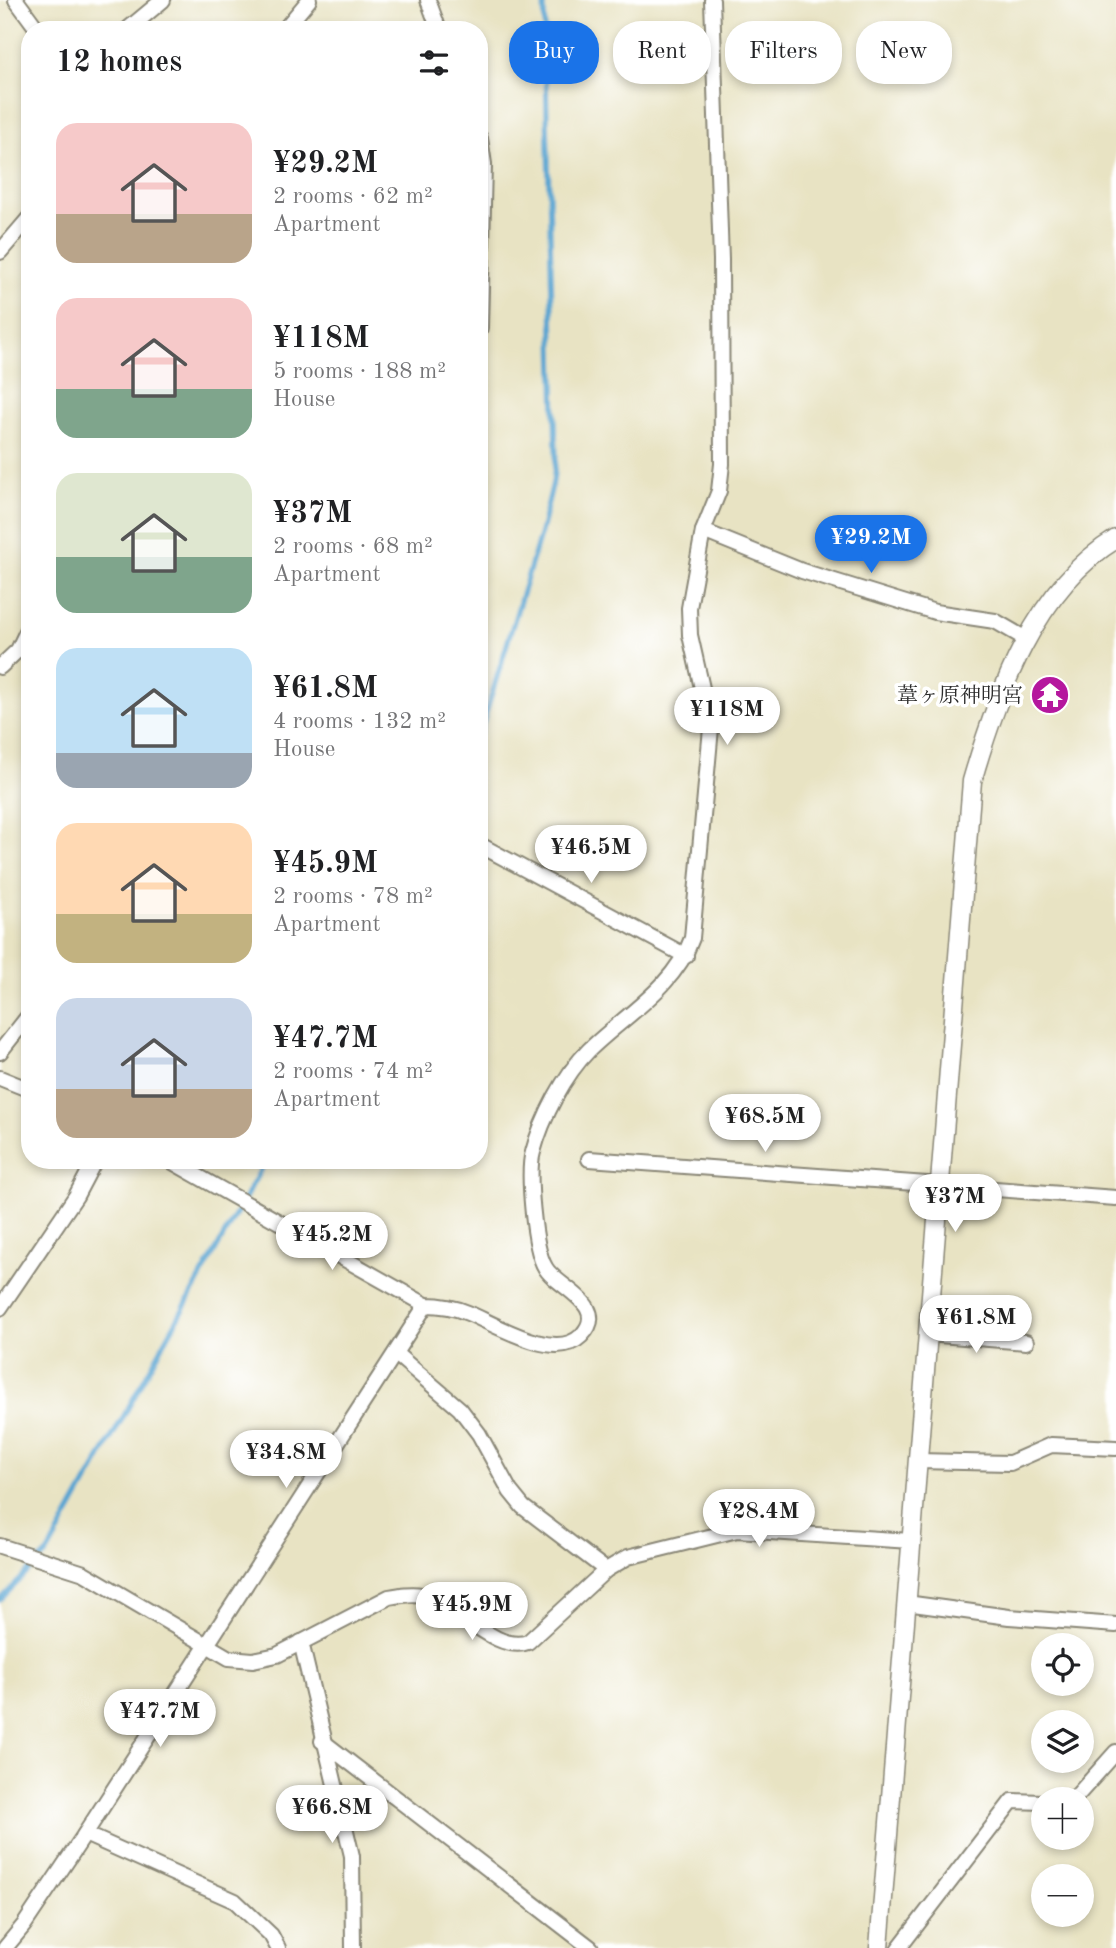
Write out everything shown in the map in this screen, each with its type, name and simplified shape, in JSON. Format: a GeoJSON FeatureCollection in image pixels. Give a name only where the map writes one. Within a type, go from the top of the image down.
{"type":"FeatureCollection","features":[{"type":"Feature","properties":{"kind":"street"},"geometry":{"type":"LineString","coordinates":[[16,0],[31,21]]}},
{"type":"Feature","properties":{"kind":"street"},"geometry":{"type":"LineString","coordinates":[[138,21],[163,0]]}},
{"type":"Feature","properties":{"kind":"street"},"geometry":{"type":"LineString","coordinates":[[292,21],[309,0]]}},
{"type":"Feature","properties":{"kind":"street"},"geometry":{"type":"LineString","coordinates":[[428,0],[436,21]]}},
{"type":"Feature","properties":{"kind":"street"},"geometry":{"type":"LineString","coordinates":[[185,1169],[426,1305],[443,1305],[466,1312],[535,1342],[559,1345],[581,1336],[588,1326],[589,1311],[581,1298],[545,1269],[534,1231],[532,1154],[557,1094],[587,1052],[672,976],[686,956],[692,938],[711,728],[690,635],[689,608],[703,531],[719,491],[722,464],[721,260],[712,0]]}},
{"type":"Feature","properties":{"kind":"street"},"geometry":{"type":"LineString","coordinates":[[0,251],[21,228]]}},
{"type":"Feature","properties":{"kind":"street"},"geometry":{"type":"LineString","coordinates":[[703,531],[802,571],[935,612],[995,621],[1026,639]]}},
{"type":"Feature","properties":{"kind":"street"},"geometry":{"type":"LineString","coordinates":[[879,1948],[972,781],[993,709],[1026,639],[1074,573],[1116,539]]}},
{"type":"Feature","properties":{"kind":"street"},"geometry":{"type":"LineString","coordinates":[[0,667],[21,644]]}},
{"type":"Feature","properties":{"kind":"street"},"geometry":{"type":"LineString","coordinates":[[488,849],[686,956]]}},
{"type":"Feature","properties":{"kind":"street"},"geometry":{"type":"LineString","coordinates":[[0,1052],[21,1025]]}},
{"type":"Feature","properties":{"kind":"street"},"geometry":{"type":"LineString","coordinates":[[0,1078],[21,1086]]}},
{"type":"Feature","properties":{"kind":"street"},"geometry":{"type":"LineString","coordinates":[[589,1159],[1116,1198]]}},
{"type":"Feature","properties":{"kind":"street"},"geometry":{"type":"LineString","coordinates":[[0,1308],[76,1196],[90,1169]]}},
{"type":"Feature","properties":{"kind":"street"},"geometry":{"type":"LineString","coordinates":[[5,1948],[24,1925],[85,1834],[426,1305]]}},
{"type":"Feature","properties":{"kind":"street"},"geometry":{"type":"LineString","coordinates":[[927,1334],[1026,1342]]}},
{"type":"Feature","properties":{"kind":"street"},"geometry":{"type":"LineString","coordinates":[[396,1354],[460,1409],[479,1434],[510,1491],[523,1507],[606,1570]]}},
{"type":"Feature","properties":{"kind":"street"},"geometry":{"type":"LineString","coordinates":[[917,1461],[1010,1463],[1051,1445],[1116,1448]]}},
{"type":"Feature","properties":{"kind":"street"},"geometry":{"type":"LineString","coordinates":[[0,1546],[84,1573],[229,1658],[253,1660],[277,1655],[389,1597],[407,1594],[438,1601],[505,1642],[517,1646],[528,1642],[606,1570],[628,1557],[737,1530],[911,1541]]}},
{"type":"Feature","properties":{"kind":"street"},"geometry":{"type":"LineString","coordinates":[[906,1603],[1009,1616],[1116,1625]]}},
{"type":"Feature","properties":{"kind":"street"},"geometry":{"type":"LineString","coordinates":[[301,1642],[352,1856],[353,1948]]}},
{"type":"Feature","properties":{"kind":"street"},"geometry":{"type":"LineString","coordinates":[[323,1741],[591,1948]]}},
{"type":"Feature","properties":{"kind":"street"},"geometry":{"type":"LineString","coordinates":[[1085,1787],[1116,1752]]}},
{"type":"Feature","properties":{"kind":"street"},"geometry":{"type":"LineString","coordinates":[[899,1948],[1012,1801],[1031,1802]]}},
{"type":"Feature","properties":{"kind":"street"},"geometry":{"type":"LineString","coordinates":[[85,1834],[235,1901],[271,1936],[278,1948]]}},
{"type":"Feature","properties":{"kind":"waterway"},"geometry":{"type":"LineString","coordinates":[[488,707],[541,532],[556,456],[544,0]]}},
{"type":"Feature","properties":{"kind":"waterway"},"geometry":{"type":"LineString","coordinates":[[0,1600],[48,1552],[261,1169]]}},
{"type":"Feature","properties":{"kind":"place","name":"葦ヶ原神明宮"},"geometry":{"type":"Point","coordinates":[1050,695]}}]}
